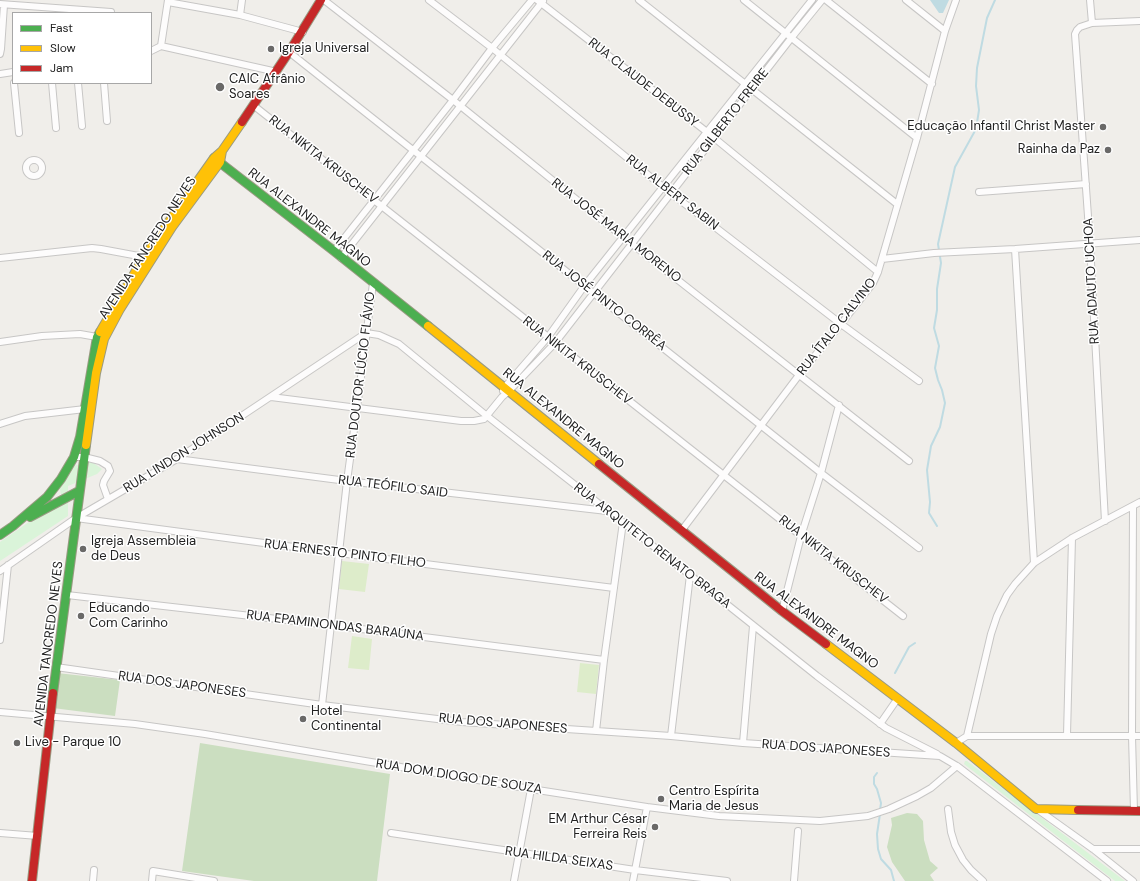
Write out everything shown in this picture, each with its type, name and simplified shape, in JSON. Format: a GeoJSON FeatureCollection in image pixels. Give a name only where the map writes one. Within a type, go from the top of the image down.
{"type":"FeatureCollection","features":[{"type":"Feature","properties":{"kind":"main road","name":"AVENIDA TANCREDO NEVES"},"geometry":{"type":"LineString","coordinates":[[32,881],[56,667],[67,595],[79,491],[96,373],[104,339],[120,309],[172,227],[323,0]]}},
{"type":"Feature","properties":{"kind":"main road","name":"AVENIDA TANCREDO NEVES"},"geometry":{"type":"LineString","coordinates":[[13,526],[47,497],[61,479],[74,457],[80,437],[97,337],[144,258],[177,208],[217,160]]}},
{"type":"Feature","properties":{"kind":"main road","name":"RUA ALEXANDRE MAGNO"},"geometry":{"type":"LineString","coordinates":[[217,160],[334,251],[782,611],[956,743],[1036,809]]}},
{"type":"Feature","properties":{"kind":"main road"},"geometry":{"type":"LineString","coordinates":[[0,535],[56,502],[79,491]]}},
{"type":"Feature","properties":{"kind":"main road"},"geometry":{"type":"LineString","coordinates":[[1036,809],[1137,811]]}},
{"type":"Feature","properties":{"kind":"street"},"geometry":{"type":"LineString","coordinates":[[38,8],[39,0]]}},
{"type":"Feature","properties":{"kind":"street"},"geometry":{"type":"LineString","coordinates":[[240,15],[242,0]]}},
{"type":"Feature","properties":{"kind":"street","name":"RUA JOSÉ MARIA MORENO"},"geometry":{"type":"LineString","coordinates":[[323,0],[453,100],[631,244],[839,405],[908,461]]}},
{"type":"Feature","properties":{"kind":"street","name":"RUA ALBERT SABIN"},"geometry":{"type":"LineString","coordinates":[[429,0],[500,54],[663,187],[841,324],[919,381]]}},
{"type":"Feature","properties":{"kind":"street"},"geometry":{"type":"LineString","coordinates":[[334,251],[492,48],[532,0]]}},
{"type":"Feature","properties":{"kind":"street"},"geometry":{"type":"LineString","coordinates":[[639,0],[898,204]]}},
{"type":"Feature","properties":{"kind":"street"},"geometry":{"type":"LineString","coordinates":[[744,0],[917,138]]}},
{"type":"Feature","properties":{"kind":"street","name":"RUA GILBERTO FREIRE"},"geometry":{"type":"LineString","coordinates":[[506,390],[623,237],[812,0]]}},
{"type":"Feature","properties":{"kind":"street","name":"RUA GILBERTO FREIRE"},"geometry":{"type":"LineString","coordinates":[[506,390],[555,343],[822,0]]}},
{"type":"Feature","properties":{"kind":"street"},"geometry":{"type":"LineString","coordinates":[[826,0],[932,84]]}},
{"type":"Feature","properties":{"kind":"street"},"geometry":{"type":"LineString","coordinates":[[906,0],[945,31]]}},
{"type":"Feature","properties":{"kind":"street","name":"RUA ÍTALO CALVINO"},"geometry":{"type":"LineString","coordinates":[[682,530],[799,375],[873,283],[882,259],[932,84],[945,31],[956,0]]}},
{"type":"Feature","properties":{"kind":"street"},"geometry":{"type":"LineString","coordinates":[[1090,0],[1092,23],[1140,21]]}},
{"type":"Feature","properties":{"kind":"street"},"geometry":{"type":"LineString","coordinates":[[161,46],[168,1],[240,15],[303,32]]}},
{"type":"Feature","properties":{"kind":"street"},"geometry":{"type":"LineString","coordinates":[[341,258],[461,107],[541,1]]}},
{"type":"Feature","properties":{"kind":"street","name":"RUA CLAUDE DEBUSSY"},"geometry":{"type":"LineString","coordinates":[[541,1],[707,132],[878,272]]}},
{"type":"Feature","properties":{"kind":"street"},"geometry":{"type":"LineString","coordinates":[[0,54],[2,4],[26,3],[38,8],[111,12]]}},
{"type":"Feature","properties":{"kind":"street","name":"RUA ADAUTO UCHOA"},"geometry":{"type":"LineString","coordinates":[[1092,23],[1084,25],[1077,30],[1075,41],[1090,244],[1105,521]]}},
{"type":"Feature","properties":{"kind":"street"},"geometry":{"type":"LineString","coordinates":[[152,50],[161,46],[276,72]]}},
{"type":"Feature","properties":{"kind":"street","name":"RUA JOSÉ PINTO CORRÊA"},"geometry":{"type":"LineString","coordinates":[[289,52],[919,548]]}},
{"type":"Feature","properties":{"kind":"street"},"geometry":{"type":"LineString","coordinates":[[1,73],[12,72]]}},
{"type":"Feature","properties":{"kind":"street"},"geometry":{"type":"LineString","coordinates":[[14,84],[18,133]]}},
{"type":"Feature","properties":{"kind":"street"},"geometry":{"type":"LineString","coordinates":[[52,84],[56,128]]}},
{"type":"Feature","properties":{"kind":"street"},"geometry":{"type":"LineString","coordinates":[[78,84],[82,126]]}},
{"type":"Feature","properties":{"kind":"street"},"geometry":{"type":"LineString","coordinates":[[104,84],[107,121]]}},
{"type":"Feature","properties":{"kind":"street","name":"RUA NIKITA KRUSCHEV"},"geometry":{"type":"LineString","coordinates":[[253,105],[903,616]]}},
{"type":"Feature","properties":{"kind":"street"},"geometry":{"type":"LineString","coordinates":[[979,192],[1086,184]]}},
{"type":"Feature","properties":{"kind":"street"},"geometry":{"type":"LineString","coordinates":[[882,259],[934,252],[1015,249],[1140,240]]}},
{"type":"Feature","properties":{"kind":"street"},"geometry":{"type":"LineString","coordinates":[[0,258],[92,248],[144,258]]}},
{"type":"Feature","properties":{"kind":"street"},"geometry":{"type":"LineString","coordinates":[[1015,249],[1034,563]]}},
{"type":"Feature","properties":{"kind":"street","name":"RUA DOUTOR LÚCIO FLÁVIO"},"geometry":{"type":"LineString","coordinates":[[322,705],[330,625],[372,283]]}},
{"type":"Feature","properties":{"kind":"street","name":"RUA LINDON JOHNSON"},"geometry":{"type":"LineString","coordinates":[[0,571],[76,518],[177,459],[366,332]]}},
{"type":"Feature","properties":{"kind":"street","name":"RUA ARQUITETO RENATO BRAGA"},"geometry":{"type":"LineString","coordinates":[[366,332],[379,335],[400,344],[487,416],[817,676],[886,728],[940,756]]}},
{"type":"Feature","properties":{"kind":"street"},"geometry":{"type":"LineString","coordinates":[[0,342],[42,336],[80,334],[97,337]]}},
{"type":"Feature","properties":{"kind":"street"},"geometry":{"type":"LineString","coordinates":[[271,397],[461,421],[479,421],[487,416],[506,390]]}},
{"type":"Feature","properties":{"kind":"street"},"geometry":{"type":"LineString","coordinates":[[782,611],[801,536],[821,472],[839,405]]}},
{"type":"Feature","properties":{"kind":"street"},"geometry":{"type":"LineString","coordinates":[[0,424],[25,416],[85,409]]}},
{"type":"Feature","properties":{"kind":"street"},"geometry":{"type":"LineString","coordinates":[[74,457],[84,457],[100,461],[110,468],[110,471],[104,481],[108,499]]}},
{"type":"Feature","properties":{"kind":"street","name":"RUA TEÓFILO SAID"},"geometry":{"type":"LineString","coordinates":[[177,459],[347,482],[608,511]]}},
{"type":"Feature","properties":{"kind":"street"},"geometry":{"type":"LineString","coordinates":[[967,736],[996,616],[1007,595],[1034,563],[1072,538],[1140,502]]}},
{"type":"Feature","properties":{"kind":"street"},"geometry":{"type":"LineString","coordinates":[[1133,506],[1132,736],[1137,811]]}},
{"type":"Feature","properties":{"kind":"street","name":"RUA ERNESTO PINTO FILHO"},"geometry":{"type":"LineString","coordinates":[[76,518],[614,588]]}},
{"type":"Feature","properties":{"kind":"street"},"geometry":{"type":"LineString","coordinates":[[596,731],[622,522]]}},
{"type":"Feature","properties":{"kind":"street"},"geometry":{"type":"LineString","coordinates":[[1067,735],[1072,538]]}},
{"type":"Feature","properties":{"kind":"street"},"geometry":{"type":"LineString","coordinates":[[0,640],[8,565]]}},
{"type":"Feature","properties":{"kind":"street"},"geometry":{"type":"LineString","coordinates":[[670,736],[690,575]]}},
{"type":"Feature","properties":{"kind":"street","name":"RUA EPAMINONDAS BARAÚNA"},"geometry":{"type":"LineString","coordinates":[[67,595],[330,625],[604,660]]}},
{"type":"Feature","properties":{"kind":"street"},"geometry":{"type":"LineString","coordinates":[[743,743],[753,626]]}},
{"type":"Feature","properties":{"kind":"street","name":"RUA DOS JAPONESES"},"geometry":{"type":"LineString","coordinates":[[56,667],[322,705],[462,722],[940,756],[954,765]]}},
{"type":"Feature","properties":{"kind":"street"},"geometry":{"type":"LineString","coordinates":[[880,724],[898,698]]}},
{"type":"Feature","properties":{"kind":"street","name":"RUA DOM DIOGO DE SOUZA"},"geometry":{"type":"LineString","coordinates":[[0,712],[135,724],[205,734],[530,789],[647,807],[719,816],[792,820],[820,820],[868,816],[896,807],[931,788],[954,765]]}},
{"type":"Feature","properties":{"kind":"street"},"geometry":{"type":"LineString","coordinates":[[956,743],[967,736],[1140,736]]}},
{"type":"Feature","properties":{"kind":"street"},"geometry":{"type":"LineString","coordinates":[[954,765],[1107,881]]}},
{"type":"Feature","properties":{"kind":"street"},"geometry":{"type":"LineString","coordinates":[[514,881],[530,789]]}},
{"type":"Feature","properties":{"kind":"street"},"geometry":{"type":"LineString","coordinates":[[633,881],[647,807]]}},
{"type":"Feature","properties":{"kind":"street","name":"RUA ALEXANDRE MAGNO"},"geometry":{"type":"LineString","coordinates":[[1036,809],[1093,849],[1133,881]]}},
{"type":"Feature","properties":{"kind":"street"},"geometry":{"type":"LineString","coordinates":[[948,810],[951,832],[955,845],[963,860],[983,881]]}},
{"type":"Feature","properties":{"kind":"street"},"geometry":{"type":"LineString","coordinates":[[794,881],[798,831]]}},
{"type":"Feature","properties":{"kind":"street"},"geometry":{"type":"LineString","coordinates":[[0,833],[38,836]]}},
{"type":"Feature","properties":{"kind":"street","name":"RUA HILDA SEIXAS"},"geometry":{"type":"LineString","coordinates":[[391,833],[635,870],[727,881]]}},
{"type":"Feature","properties":{"kind":"street"},"geometry":{"type":"LineString","coordinates":[[1093,849],[1140,849]]}},
{"type":"Feature","properties":{"kind":"street"},"geometry":{"type":"LineString","coordinates":[[93,881],[94,870]]}},
{"type":"Feature","properties":{"kind":"street"},"geometry":{"type":"LineString","coordinates":[[152,881],[153,871],[214,881]]}},
{"type":"Feature","properties":{"kind":"green space"},"geometry":{"type":"Polygon","coordinates":[[[92,462],[102,469],[97,474],[68,486],[68,516],[0,561],[0,542],[62,499],[59,485],[73,466],[92,462]]]}},
{"type":"Feature","properties":{"kind":"green space"},"geometry":{"type":"Polygon","coordinates":[[[342,561],[369,564],[365,592],[339,589],[342,561]]]}},
{"type":"Feature","properties":{"kind":"green space"},"geometry":{"type":"Polygon","coordinates":[[[352,636],[372,639],[369,670],[348,668],[352,636]]]}},
{"type":"Feature","properties":{"kind":"green space"},"geometry":{"type":"Polygon","coordinates":[[[580,663],[599,665],[596,694],[577,692],[580,663]]]}},
{"type":"Feature","properties":{"kind":"green space"},"geometry":{"type":"Polygon","coordinates":[[[57,673],[120,680],[115,716],[53,708],[57,673]]]}},
{"type":"Feature","properties":{"kind":"green space"},"geometry":{"type":"Polygon","coordinates":[[[200,743],[390,774],[377,881],[254,881],[182,871],[200,743]]]}},
{"type":"Feature","properties":{"kind":"green space"},"geometry":{"type":"Polygon","coordinates":[[[965,761],[1125,881],[1115,881],[964,764],[965,761]]]}},
{"type":"Feature","properties":{"kind":"green space"},"geometry":{"type":"Polygon","coordinates":[[[907,813],[917,814],[923,821],[924,840],[930,861],[938,868],[930,875],[934,881],[905,881],[892,862],[887,847],[892,825],[891,818],[907,813]]]}},
{"type":"Feature","properties":{"kind":"water"},"geometry":{"type":"Polygon","coordinates":[[[930,0],[949,0],[943,13],[939,13],[930,0]]]}},
{"type":"Feature","properties":{"kind":"waterway"},"geometry":{"type":"LineString","coordinates":[[937,526],[929,513],[930,502],[927,470],[931,446],[940,427],[945,403],[935,368],[939,346],[934,328],[941,263],[938,244],[955,167],[976,129],[979,110],[976,86],[977,68],[987,18],[995,0]]}},
{"type":"Feature","properties":{"kind":"waterway"},"geometry":{"type":"LineString","coordinates":[[895,673],[909,647],[915,643]]}},
{"type":"Feature","properties":{"kind":"waterway"},"geometry":{"type":"LineString","coordinates":[[877,773],[874,777],[874,784],[881,803],[880,810]]}},
{"type":"Feature","properties":{"kind":"waterway"},"geometry":{"type":"LineString","coordinates":[[880,814],[877,834],[878,849],[881,859],[891,870],[894,881]]}},
{"type":"Feature","properties":{"kind":"traffic: fast"},"geometry":{"type":"LineString","coordinates":[[214,158],[428,326]]}},
{"type":"Feature","properties":{"kind":"traffic: fast"},"geometry":{"type":"LineString","coordinates":[[0,535],[47,497],[61,479],[74,457],[80,437],[97,337],[100,332]]}},
{"type":"Feature","properties":{"kind":"traffic: fast"},"geometry":{"type":"LineString","coordinates":[[53,693],[86,445]]}},
{"type":"Feature","properties":{"kind":"traffic: fast"},"geometry":{"type":"LineString","coordinates":[[30,517],[79,491]]}},
{"type":"Feature","properties":{"kind":"traffic: slow"},"geometry":{"type":"LineString","coordinates":[[100,332],[144,257],[214,158],[222,151],[242,122]]}},
{"type":"Feature","properties":{"kind":"traffic: slow"},"geometry":{"type":"LineString","coordinates":[[86,445],[96,373],[104,339],[120,309],[172,227],[220,162],[222,151]]}},
{"type":"Feature","properties":{"kind":"traffic: slow"},"geometry":{"type":"LineString","coordinates":[[428,326],[599,464]]}},
{"type":"Feature","properties":{"kind":"traffic: slow"},"geometry":{"type":"LineString","coordinates":[[826,644],[956,743],[1036,809],[1078,810]]}},
{"type":"Feature","properties":{"kind":"traffic: jam"},"geometry":{"type":"LineString","coordinates":[[242,122],[289,52],[321,0]]}},
{"type":"Feature","properties":{"kind":"traffic: jam"},"geometry":{"type":"LineString","coordinates":[[599,464],[782,611],[826,644]]}},
{"type":"Feature","properties":{"kind":"traffic: jam"},"geometry":{"type":"LineString","coordinates":[[32,881],[53,693]]}},
{"type":"Feature","properties":{"kind":"traffic: jam"},"geometry":{"type":"LineString","coordinates":[[1078,810],[1140,811]]}},
{"type":"Feature","properties":{"kind":"place","name":"Igreja Universal"},"geometry":{"type":"Point","coordinates":[271,49]}},
{"type":"Feature","properties":{"kind":"place","name":"CAIC Afrânio Soares"},"geometry":{"type":"Point","coordinates":[220,87]}},
{"type":"Feature","properties":{"kind":"place","name":"Educação Infantil Christ Master"},"geometry":{"type":"Point","coordinates":[1103,127]}},
{"type":"Feature","properties":{"kind":"place","name":"Rainha da Paz"},"geometry":{"type":"Point","coordinates":[1108,150]}},
{"type":"Feature","properties":{"kind":"place","name":"Igreja Assembleia de Deus"},"geometry":{"type":"Point","coordinates":[83,549]}},
{"type":"Feature","properties":{"kind":"place","name":"Educando Com Carinho"},"geometry":{"type":"Point","coordinates":[81,616]}},
{"type":"Feature","properties":{"kind":"place","name":"Hotel Continental"},"geometry":{"type":"Point","coordinates":[303,719]}},
{"type":"Feature","properties":{"kind":"place","name":"Live - Parque 10"},"geometry":{"type":"Point","coordinates":[17,743]}},
{"type":"Feature","properties":{"kind":"place","name":"Centro Espírita Maria de Jesus"},"geometry":{"type":"Point","coordinates":[661,799]}},
{"type":"Feature","properties":{"kind":"place","name":"EM Arthur César Ferreira Reis"},"geometry":{"type":"Point","coordinates":[655,827]}}]}
